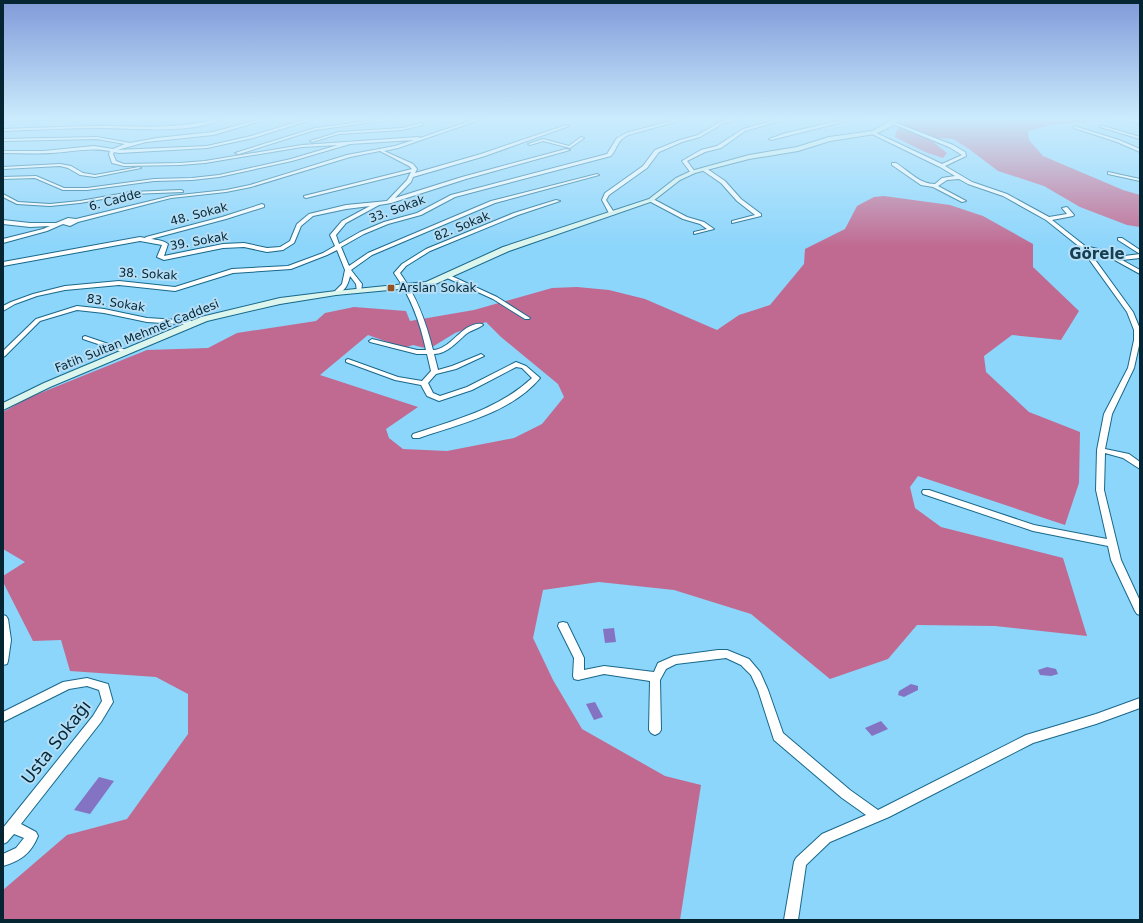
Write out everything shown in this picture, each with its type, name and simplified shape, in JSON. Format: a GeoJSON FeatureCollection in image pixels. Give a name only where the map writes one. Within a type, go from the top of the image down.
{"type":"FeatureCollection","features":[{"type":"Feature","properties":{"kind":"main road","name":"Fatih Sultan Mehmet Caddesi"},"geometry":{"type":"LineString","coordinates":[[3,407],[47,385],[194,323],[241,309],[336,293],[428,284],[506,249],[651,200],[678,180],[693,172],[735,161]]}},
{"type":"Feature","properties":{"kind":"street"},"geometry":{"type":"LineString","coordinates":[[114,161],[124,164],[156,165],[210,161]]}},
{"type":"Feature","properties":{"kind":"street"},"geometry":{"type":"LineString","coordinates":[[3,178],[36,177],[63,189],[86,189],[154,180],[192,179],[271,165],[285,161]]}},
{"type":"Feature","properties":{"kind":"street","name":"6. Cadde"},"geometry":{"type":"LineString","coordinates":[[66,223],[72,220],[76,221],[171,197],[202,194],[251,186],[332,161]]}},
{"type":"Feature","properties":{"kind":"street"},"geometry":{"type":"LineString","coordinates":[[403,161],[411,165],[414,170]]}},
{"type":"Feature","properties":{"kind":"street"},"geometry":{"type":"LineString","coordinates":[[449,166],[464,161]]}},
{"type":"Feature","properties":{"kind":"street"},"geometry":{"type":"LineString","coordinates":[[411,176],[467,161]]}},
{"type":"Feature","properties":{"kind":"street"},"geometry":{"type":"LineString","coordinates":[[359,291],[359,284],[348,270],[337,246],[334,235],[344,222],[378,204],[527,161]]}},
{"type":"Feature","properties":{"kind":"street","name":"33. Sokak"},"geometry":{"type":"LineString","coordinates":[[337,246],[368,230],[419,214],[453,196],[586,161]]}},
{"type":"Feature","properties":{"kind":"street"},"geometry":{"type":"LineString","coordinates":[[612,214],[604,200],[607,194],[645,167],[649,161]]}},
{"type":"Feature","properties":{"kind":"street"},"geometry":{"type":"LineString","coordinates":[[684,161],[693,172]]}},
{"type":"Feature","properties":{"kind":"street"},"geometry":{"type":"LineString","coordinates":[[932,161],[960,177],[1005,195],[1048,219],[1083,247],[1130,312],[1137,330],[1138,344],[1131,368],[1108,414],[1101,450],[1100,490],[1116,560],[1135,595],[1140,611]]}},
{"type":"Feature","properties":{"kind":"street"},"geometry":{"type":"LineString","coordinates":[[942,166],[952,161]]}},
{"type":"Feature","properties":{"kind":"street"},"geometry":{"type":"LineString","coordinates":[[894,164],[903,168],[908,176],[919,182],[934,186],[964,201]]}},
{"type":"Feature","properties":{"kind":"street"},"geometry":{"type":"LineString","coordinates":[[3,168],[60,165],[70,166],[82,174],[94,176],[156,165]]}},
{"type":"Feature","properties":{"kind":"street"},"geometry":{"type":"LineString","coordinates":[[389,202],[400,192],[414,170]]}},
{"type":"Feature","properties":{"kind":"street"},"geometry":{"type":"LineString","coordinates":[[306,197],[414,170]]}},
{"type":"Feature","properties":{"kind":"street"},"geometry":{"type":"LineString","coordinates":[[704,170],[724,182],[739,200],[759,215],[734,222]]}},
{"type":"Feature","properties":{"kind":"street"},"geometry":{"type":"LineString","coordinates":[[1110,173],[1140,180]]}},
{"type":"Feature","properties":{"kind":"street"},"geometry":{"type":"LineString","coordinates":[[336,293],[345,285],[348,270],[376,252],[493,202],[597,175]]}},
{"type":"Feature","properties":{"kind":"street"},"geometry":{"type":"LineString","coordinates":[[934,186],[945,178],[960,177]]}},
{"type":"Feature","properties":{"kind":"street"},"geometry":{"type":"LineString","coordinates":[[3,195],[17,203],[50,205],[80,202],[131,193],[178,191],[202,194]]}},
{"type":"Feature","properties":{"kind":"street"},"geometry":{"type":"LineString","coordinates":[[651,200],[684,218],[702,223],[711,229],[696,233]]}},
{"type":"Feature","properties":{"kind":"street","name":"82. Sokak"},"geometry":{"type":"LineString","coordinates":[[408,287],[397,273],[404,264],[428,250],[516,214],[558,201]]}},
{"type":"Feature","properties":{"kind":"street","name":"39. Sokak"},"geometry":{"type":"LineString","coordinates":[[3,264],[140,239],[162,242],[165,244],[160,256],[164,258],[222,246],[244,245],[267,250],[281,249],[292,242],[296,230],[311,215],[346,207],[378,204]]}},
{"type":"Feature","properties":{"kind":"street","name":"48. Sokak"},"geometry":{"type":"LineString","coordinates":[[140,239],[224,218],[262,206]]}},
{"type":"Feature","properties":{"kind":"street"},"geometry":{"type":"LineString","coordinates":[[1048,219],[1071,215],[1065,208]]}},
{"type":"Feature","properties":{"kind":"street"},"geometry":{"type":"LineString","coordinates":[[3,222],[7,224],[30,225],[66,223]]}},
{"type":"Feature","properties":{"kind":"street"},"geometry":{"type":"LineString","coordinates":[[3,241],[66,223]]}},
{"type":"Feature","properties":{"kind":"street"},"geometry":{"type":"LineString","coordinates":[[1120,239],[1140,252]]}},
{"type":"Feature","properties":{"kind":"street","name":"38. Sokak"},"geometry":{"type":"LineString","coordinates":[[3,309],[35,295],[65,288],[119,283],[175,289],[232,271],[289,268],[325,254],[337,246]]}},
{"type":"Feature","properties":{"kind":"street"},"geometry":{"type":"LineString","coordinates":[[1083,247],[1104,252],[1140,272]]}},
{"type":"Feature","properties":{"kind":"street"},"geometry":{"type":"LineString","coordinates":[[1116,259],[1140,256]]}},
{"type":"Feature","properties":{"kind":"street"},"geometry":{"type":"LineString","coordinates":[[447,276],[495,298],[527,318]]}},
{"type":"Feature","properties":{"kind":"street"},"geometry":{"type":"LineString","coordinates":[[408,287],[417,303],[435,371],[424,383]]}},
{"type":"Feature","properties":{"kind":"street","name":"83. Sokak"},"geometry":{"type":"LineString","coordinates":[[3,355],[38,320],[77,308],[104,311],[147,320],[194,323]]}},
{"type":"Feature","properties":{"kind":"street"},"geometry":{"type":"LineString","coordinates":[[372,341],[417,352],[438,352],[454,343],[465,332],[480,325]]}},
{"type":"Feature","properties":{"kind":"street"},"geometry":{"type":"LineString","coordinates":[[86,338],[127,352]]}},
{"type":"Feature","properties":{"kind":"street"},"geometry":{"type":"LineString","coordinates":[[433,373],[454,368],[481,356]]}},
{"type":"Feature","properties":{"kind":"street"},"geometry":{"type":"LineString","coordinates":[[348,362],[397,379],[424,383]]}},
{"type":"Feature","properties":{"kind":"street"},"geometry":{"type":"LineString","coordinates":[[416,436],[487,411],[527,388],[536,378],[524,367],[516,364],[474,387],[439,399],[430,394],[424,383]]}},
{"type":"Feature","properties":{"kind":"street"},"geometry":{"type":"LineString","coordinates":[[1101,450],[1126,456],[1140,466]]}},
{"type":"Feature","properties":{"kind":"street"},"geometry":{"type":"LineString","coordinates":[[926,492],[1033,528],[1111,543]]}},
{"type":"Feature","properties":{"kind":"street"},"geometry":{"type":"LineString","coordinates":[[3,619],[6,627],[4,639],[6,649],[3,661]]}},
{"type":"Feature","properties":{"kind":"street"},"geometry":{"type":"LineString","coordinates":[[563,626],[579,658],[578,676],[604,670],[656,677]]}},
{"type":"Feature","properties":{"kind":"street"},"geometry":{"type":"LineString","coordinates":[[655,730],[656,677],[662,666],[674,660],[727,654],[745,662],[755,672],[763,690],[778,736],[846,794],[877,816]]}},
{"type":"Feature","properties":{"kind":"street","name":"Usta Sokağı"},"geometry":{"type":"LineString","coordinates":[[3,717],[67,685],[87,682],[104,687],[108,702],[97,719],[3,838]]}},
{"type":"Feature","properties":{"kind":"street"},"geometry":{"type":"LineString","coordinates":[[791,920],[800,862],[826,838],[877,816],[1030,739],[1096,719],[1140,703]]}},
{"type":"Feature","properties":{"kind":"street"},"geometry":{"type":"LineString","coordinates":[[3,860],[16,856],[26,847],[32,836],[12,826]]}},
{"type":"Feature","properties":{"kind":"shaded area"},"geometry":{"type":"Polygon","coordinates":[[[985,161],[1055,161],[1123,190],[1140,195],[1140,227],[1127,225],[1080,207],[1044,186],[998,171],[985,161]]]}},
{"type":"Feature","properties":{"kind":"shaded area"},"geometry":{"type":"Polygon","coordinates":[[[884,196],[950,205],[983,216],[1033,244],[1033,267],[1079,311],[1061,340],[1012,335],[984,356],[986,372],[1029,412],[1080,432],[1079,483],[1065,525],[918,476],[910,487],[915,508],[941,527],[1063,558],[1087,636],[995,626],[917,625],[888,659],[830,679],[751,614],[674,590],[599,582],[543,590],[533,638],[553,680],[582,729],[665,776],[701,785],[680,920],[3,920],[3,890],[67,835],[127,819],[188,734],[188,694],[156,677],[70,671],[61,640],[33,641],[3,582],[3,576],[25,562],[3,549],[3,412],[28,398],[147,350],[208,348],[237,333],[316,321],[325,313],[354,307],[406,311],[410,321],[474,310],[552,288],[577,287],[609,290],[645,299],[717,330],[739,315],[770,305],[804,264],[805,249],[845,229],[857,206],[874,197],[884,196]],[[486,322],[455,333],[429,349],[413,345],[404,348],[368,335],[320,375],[418,407],[386,429],[389,438],[403,449],[447,451],[514,438],[542,424],[564,397],[558,384],[501,337],[486,322]]]}},
{"type":"Feature","properties":{"kind":"shaded area"},"geometry":{"type":"Polygon","coordinates":[[[614,628],[616,642],[605,643],[603,629],[614,628]]]}},
{"type":"Feature","properties":{"kind":"shaded area"},"geometry":{"type":"Polygon","coordinates":[[[1047,667],[1056,669],[1058,674],[1051,676],[1040,675],[1038,670],[1047,667]]]}},
{"type":"Feature","properties":{"kind":"shaded area"},"geometry":{"type":"Polygon","coordinates":[[[911,684],[918,686],[918,690],[904,697],[898,695],[899,691],[911,684]]]}},
{"type":"Feature","properties":{"kind":"shaded area"},"geometry":{"type":"Polygon","coordinates":[[[595,702],[603,717],[594,720],[586,704],[595,702]]]}},
{"type":"Feature","properties":{"kind":"shaded area"},"geometry":{"type":"Polygon","coordinates":[[[881,721],[888,729],[872,736],[865,728],[881,721]]]}},
{"type":"Feature","properties":{"kind":"shaded area"},"geometry":{"type":"Polygon","coordinates":[[[99,777],[114,781],[90,814],[74,810],[99,777]]]}},
{"type":"Feature","properties":{"kind":"place","name":"Arslan Sokak"},"geometry":{"type":"Point","coordinates":[391,288]}},
{"type":"Feature","properties":{"kind":"district","name":"Görele"},"geometry":{"type":"Point","coordinates":[1097,254]}}]}
